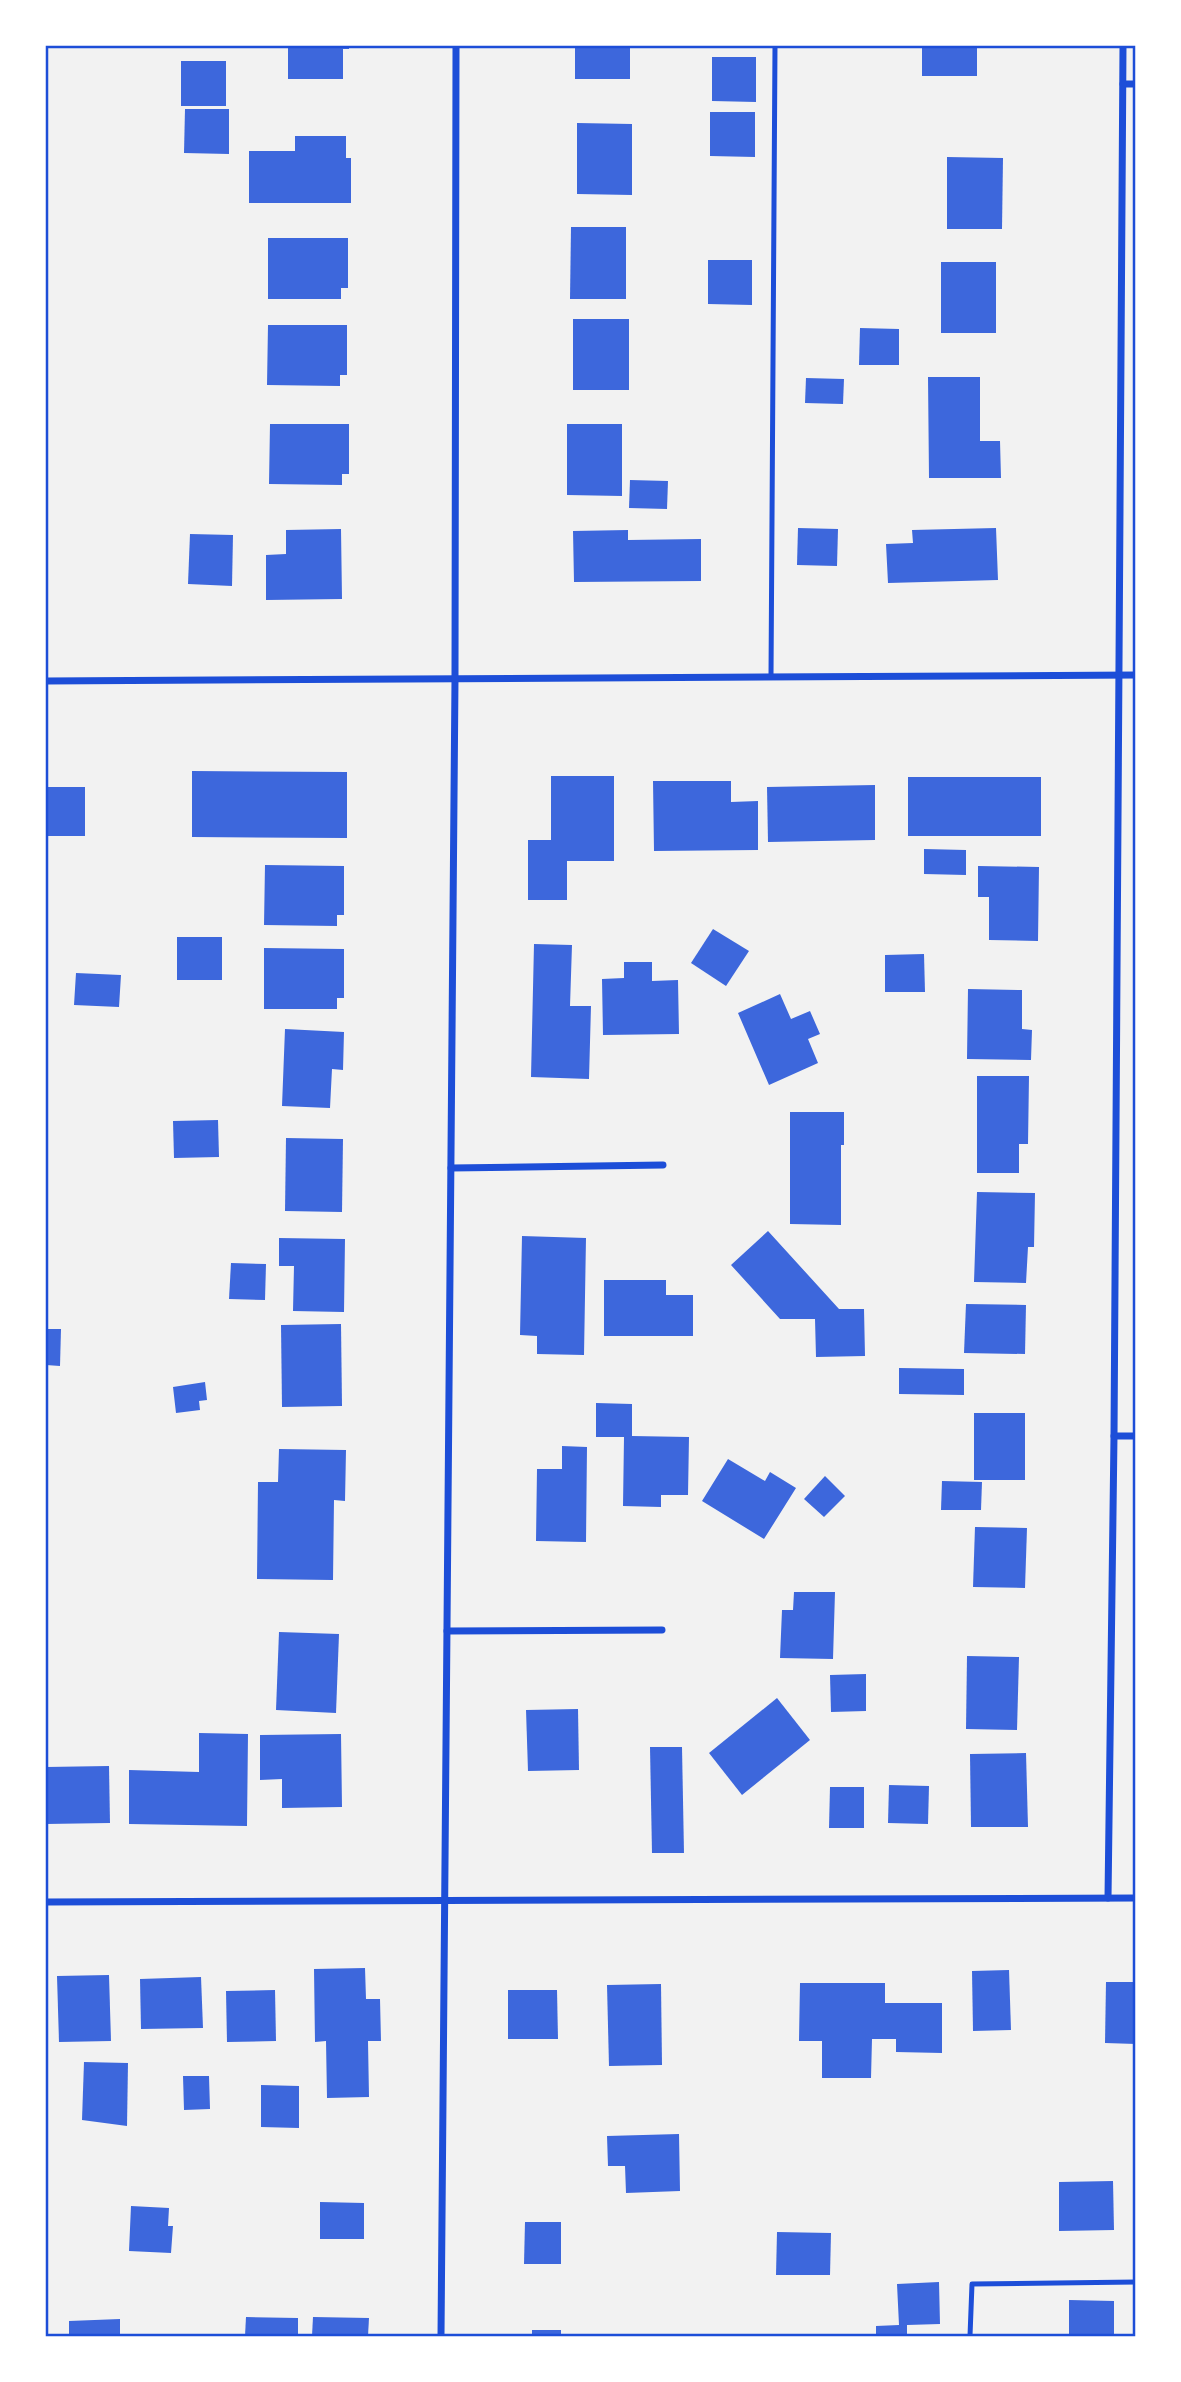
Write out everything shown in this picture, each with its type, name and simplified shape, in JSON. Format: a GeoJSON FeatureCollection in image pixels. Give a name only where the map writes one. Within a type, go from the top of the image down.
{"type":"FeatureCollection","features":[{"type":"Feature","properties":{"kind":"street"},"geometry":{"type":"LineString","coordinates":[[441,2336],[451,1168],[456,46]]}},
{"type":"Feature","properties":{"kind":"street"},"geometry":{"type":"LineString","coordinates":[[1108,1898],[1114,1436],[1123,46]]}},
{"type":"Feature","properties":{"kind":"street"},"geometry":{"type":"LineString","coordinates":[[1123,84],[1136,84]]}},
{"type":"Feature","properties":{"kind":"street"},"geometry":{"type":"LineString","coordinates":[[46,681],[1136,675]]}},
{"type":"Feature","properties":{"kind":"street"},"geometry":{"type":"LineString","coordinates":[[451,1168],[663,1166]]}},
{"type":"Feature","properties":{"kind":"street"},"geometry":{"type":"LineString","coordinates":[[1114,1436],[1136,1436]]}},
{"type":"Feature","properties":{"kind":"street"},"geometry":{"type":"LineString","coordinates":[[447,1631],[662,1630]]}},
{"type":"Feature","properties":{"kind":"street"},"geometry":{"type":"LineString","coordinates":[[46,1902],[1136,1898]]}},
{"type":"Feature","properties":{"kind":"lane"},"geometry":{"type":"LineString","coordinates":[[771,677],[775,46]]}},
{"type":"Feature","properties":{"kind":"lane"},"geometry":{"type":"LineString","coordinates":[[970,2336],[972,2284],[1136,2282]]}},
{"type":"Feature","properties":{"kind":"building"},"geometry":{"type":"Polygon","coordinates":[[[288,46],[349,46],[349,49],[343,49],[343,79],[288,79],[288,46]]]}},
{"type":"Feature","properties":{"kind":"building"},"geometry":{"type":"Polygon","coordinates":[[[575,46],[630,46],[630,79],[575,79],[575,46]]]}},
{"type":"Feature","properties":{"kind":"building"},"geometry":{"type":"Polygon","coordinates":[[[922,46],[977,46],[977,76],[922,76],[922,46]]]}},
{"type":"Feature","properties":{"kind":"building"},"geometry":{"type":"Polygon","coordinates":[[[712,57],[756,57],[756,102],[712,101],[712,57]]]}},
{"type":"Feature","properties":{"kind":"building"},"geometry":{"type":"Polygon","coordinates":[[[181,61],[226,61],[226,106],[181,106],[181,61]]]}},
{"type":"Feature","properties":{"kind":"building"},"geometry":{"type":"Polygon","coordinates":[[[185,109],[229,109],[229,154],[184,153],[185,109]]]}},
{"type":"Feature","properties":{"kind":"building"},"geometry":{"type":"Polygon","coordinates":[[[710,112],[755,112],[755,157],[710,156],[710,112]]]}},
{"type":"Feature","properties":{"kind":"building"},"geometry":{"type":"Polygon","coordinates":[[[577,123],[632,124],[632,195],[577,194],[577,123]]]}},
{"type":"Feature","properties":{"kind":"building"},"geometry":{"type":"Polygon","coordinates":[[[295,136],[346,136],[346,158],[351,158],[351,203],[249,203],[249,151],[295,151],[295,136]]]}},
{"type":"Feature","properties":{"kind":"building"},"geometry":{"type":"Polygon","coordinates":[[[947,157],[1003,158],[1002,229],[947,229],[947,157]]]}},
{"type":"Feature","properties":{"kind":"building"},"geometry":{"type":"Polygon","coordinates":[[[571,227],[626,227],[626,299],[570,299],[571,227]]]}},
{"type":"Feature","properties":{"kind":"building"},"geometry":{"type":"Polygon","coordinates":[[[268,238],[348,238],[348,288],[341,288],[341,299],[268,299],[268,238]]]}},
{"type":"Feature","properties":{"kind":"building"},"geometry":{"type":"Polygon","coordinates":[[[708,260],[752,260],[752,305],[708,304],[708,260]]]}},
{"type":"Feature","properties":{"kind":"building"},"geometry":{"type":"Polygon","coordinates":[[[941,262],[996,262],[996,333],[941,333],[941,262]]]}},
{"type":"Feature","properties":{"kind":"building"},"geometry":{"type":"Polygon","coordinates":[[[573,319],[629,319],[629,390],[573,390],[573,319]]]}},
{"type":"Feature","properties":{"kind":"building"},"geometry":{"type":"Polygon","coordinates":[[[268,325],[347,325],[347,375],[340,375],[340,386],[267,385],[268,325]]]}},
{"type":"Feature","properties":{"kind":"building"},"geometry":{"type":"Polygon","coordinates":[[[860,328],[899,329],[899,365],[859,365],[860,328]]]}},
{"type":"Feature","properties":{"kind":"building"},"geometry":{"type":"Polygon","coordinates":[[[928,377],[980,377],[980,441],[1000,441],[1001,478],[929,478],[928,377]]]}},
{"type":"Feature","properties":{"kind":"building"},"geometry":{"type":"Polygon","coordinates":[[[806,378],[844,379],[843,404],[805,403],[806,378]]]}},
{"type":"Feature","properties":{"kind":"building"},"geometry":{"type":"Polygon","coordinates":[[[270,424],[349,424],[349,474],[342,474],[342,485],[269,484],[270,424]]]}},
{"type":"Feature","properties":{"kind":"building"},"geometry":{"type":"Polygon","coordinates":[[[567,424],[622,424],[622,496],[567,495],[567,424]]]}},
{"type":"Feature","properties":{"kind":"building"},"geometry":{"type":"Polygon","coordinates":[[[630,480],[668,481],[667,509],[629,508],[630,480]]]}},
{"type":"Feature","properties":{"kind":"building"},"geometry":{"type":"Polygon","coordinates":[[[798,528],[838,529],[837,566],[797,565],[798,528]]]}},
{"type":"Feature","properties":{"kind":"building"},"geometry":{"type":"Polygon","coordinates":[[[996,528],[998,580],[888,583],[886,544],[913,543],[912,530],[996,528]]]}},
{"type":"Feature","properties":{"kind":"building"},"geometry":{"type":"Polygon","coordinates":[[[341,529],[342,599],[266,600],[266,555],[286,554],[286,530],[341,529]]]}},
{"type":"Feature","properties":{"kind":"building"},"geometry":{"type":"Polygon","coordinates":[[[628,530],[628,540],[701,539],[701,581],[574,582],[573,531],[628,530]]]}},
{"type":"Feature","properties":{"kind":"building"},"geometry":{"type":"Polygon","coordinates":[[[190,534],[233,535],[232,586],[188,584],[190,534]]]}},
{"type":"Feature","properties":{"kind":"building"},"geometry":{"type":"Polygon","coordinates":[[[192,771],[347,772],[347,838],[192,837],[192,771]]]}},
{"type":"Feature","properties":{"kind":"building"},"geometry":{"type":"Polygon","coordinates":[[[551,776],[614,776],[614,861],[567,861],[567,900],[528,900],[528,840],[551,840],[551,776]]]}},
{"type":"Feature","properties":{"kind":"building"},"geometry":{"type":"Polygon","coordinates":[[[908,777],[1041,777],[1041,836],[908,836],[908,777]]]}},
{"type":"Feature","properties":{"kind":"building"},"geometry":{"type":"Polygon","coordinates":[[[653,781],[731,781],[731,802],[758,801],[758,850],[654,851],[653,781]]]}},
{"type":"Feature","properties":{"kind":"building"},"geometry":{"type":"Polygon","coordinates":[[[875,785],[875,840],[768,842],[767,787],[875,785]]]}},
{"type":"Feature","properties":{"kind":"building"},"geometry":{"type":"Polygon","coordinates":[[[46,787],[85,787],[85,836],[46,836],[46,787]]]}},
{"type":"Feature","properties":{"kind":"building"},"geometry":{"type":"Polygon","coordinates":[[[924,849],[966,850],[966,875],[924,874],[924,849]]]}},
{"type":"Feature","properties":{"kind":"building"},"geometry":{"type":"Polygon","coordinates":[[[265,865],[344,866],[344,915],[337,915],[337,926],[264,925],[265,865]]]}},
{"type":"Feature","properties":{"kind":"building"},"geometry":{"type":"Polygon","coordinates":[[[978,866],[1039,867],[1038,941],[989,940],[989,897],[978,897],[978,866]]]}},
{"type":"Feature","properties":{"kind":"building"},"geometry":{"type":"Polygon","coordinates":[[[713,929],[749,951],[726,986],[691,963],[713,929]]]}},
{"type":"Feature","properties":{"kind":"building"},"geometry":{"type":"Polygon","coordinates":[[[177,937],[222,937],[222,980],[177,980],[177,937]]]}},
{"type":"Feature","properties":{"kind":"building"},"geometry":{"type":"Polygon","coordinates":[[[534,944],[572,945],[570,1006],[591,1006],[589,1079],[531,1077],[534,944]]]}},
{"type":"Feature","properties":{"kind":"building"},"geometry":{"type":"Polygon","coordinates":[[[264,948],[344,949],[344,998],[337,998],[337,1009],[264,1009],[264,948]]]}},
{"type":"Feature","properties":{"kind":"building"},"geometry":{"type":"Polygon","coordinates":[[[924,954],[925,992],[885,992],[885,955],[924,954]]]}},
{"type":"Feature","properties":{"kind":"building"},"geometry":{"type":"Polygon","coordinates":[[[624,962],[652,962],[652,981],[678,980],[679,1034],[603,1035],[602,979],[624,978],[624,962]]]}},
{"type":"Feature","properties":{"kind":"building"},"geometry":{"type":"Polygon","coordinates":[[[76,973],[121,975],[119,1007],[74,1005],[76,973]]]}},
{"type":"Feature","properties":{"kind":"building"},"geometry":{"type":"Polygon","coordinates":[[[968,989],[1022,990],[1022,1029],[1032,1030],[1031,1060],[967,1059],[968,989]]]}},
{"type":"Feature","properties":{"kind":"building"},"geometry":{"type":"Polygon","coordinates":[[[780,994],[791,1019],[810,1011],[820,1034],[808,1039],[818,1063],[769,1085],[738,1013],[780,994]]]}},
{"type":"Feature","properties":{"kind":"building"},"geometry":{"type":"Polygon","coordinates":[[[285,1029],[344,1032],[343,1070],[332,1069],[330,1108],[282,1106],[285,1029]]]}},
{"type":"Feature","properties":{"kind":"building"},"geometry":{"type":"Polygon","coordinates":[[[977,1076],[1029,1076],[1028,1144],[1019,1144],[1019,1173],[977,1173],[977,1076]]]}},
{"type":"Feature","properties":{"kind":"building"},"geometry":{"type":"Polygon","coordinates":[[[790,1112],[844,1112],[844,1145],[841,1145],[841,1225],[790,1224],[790,1112]]]}},
{"type":"Feature","properties":{"kind":"building"},"geometry":{"type":"Polygon","coordinates":[[[218,1120],[219,1157],[174,1158],[173,1121],[218,1120]]]}},
{"type":"Feature","properties":{"kind":"building"},"geometry":{"type":"Polygon","coordinates":[[[286,1138],[343,1139],[342,1212],[285,1211],[286,1138]]]}},
{"type":"Feature","properties":{"kind":"building"},"geometry":{"type":"Polygon","coordinates":[[[977,1192],[1035,1193],[1034,1247],[1028,1247],[1026,1283],[974,1282],[977,1192]]]}},
{"type":"Feature","properties":{"kind":"building"},"geometry":{"type":"Polygon","coordinates":[[[768,1231],[839,1309],[864,1309],[865,1356],[816,1357],[815,1319],[780,1319],[731,1265],[768,1231]]]}},
{"type":"Feature","properties":{"kind":"building"},"geometry":{"type":"Polygon","coordinates":[[[522,1236],[586,1238],[584,1355],[537,1354],[537,1336],[520,1335],[522,1236]]]}},
{"type":"Feature","properties":{"kind":"building"},"geometry":{"type":"Polygon","coordinates":[[[279,1238],[345,1239],[344,1312],[293,1311],[294,1266],[279,1266],[279,1238]]]}},
{"type":"Feature","properties":{"kind":"building"},"geometry":{"type":"Polygon","coordinates":[[[231,1263],[266,1264],[265,1300],[229,1299],[231,1263]]]}},
{"type":"Feature","properties":{"kind":"building"},"geometry":{"type":"Polygon","coordinates":[[[604,1280],[666,1280],[666,1295],[693,1295],[693,1336],[604,1336],[604,1280]]]}},
{"type":"Feature","properties":{"kind":"building"},"geometry":{"type":"Polygon","coordinates":[[[966,1304],[1026,1305],[1025,1354],[964,1353],[966,1304]]]}},
{"type":"Feature","properties":{"kind":"building"},"geometry":{"type":"Polygon","coordinates":[[[341,1324],[342,1406],[282,1407],[281,1325],[341,1324]]]}},
{"type":"Feature","properties":{"kind":"building"},"geometry":{"type":"Polygon","coordinates":[[[46,1329],[61,1329],[60,1366],[46,1365],[46,1329]]]}},
{"type":"Feature","properties":{"kind":"building"},"geometry":{"type":"Polygon","coordinates":[[[899,1368],[964,1369],[964,1395],[899,1394],[899,1368]]]}},
{"type":"Feature","properties":{"kind":"building"},"geometry":{"type":"Polygon","coordinates":[[[205,1382],[207,1400],[199,1401],[200,1410],[176,1413],[173,1387],[205,1382]]]}},
{"type":"Feature","properties":{"kind":"building"},"geometry":{"type":"Polygon","coordinates":[[[596,1403],[632,1404],[632,1436],[689,1437],[688,1495],[661,1495],[661,1507],[623,1506],[624,1437],[596,1437],[596,1403]]]}},
{"type":"Feature","properties":{"kind":"building"},"geometry":{"type":"Polygon","coordinates":[[[974,1413],[1025,1413],[1025,1480],[974,1480],[974,1413]]]}},
{"type":"Feature","properties":{"kind":"building"},"geometry":{"type":"Polygon","coordinates":[[[562,1446],[587,1447],[586,1542],[536,1541],[537,1469],[562,1469],[562,1446]]]}},
{"type":"Feature","properties":{"kind":"building"},"geometry":{"type":"Polygon","coordinates":[[[279,1449],[346,1450],[345,1501],[334,1500],[333,1580],[257,1579],[258,1482],[278,1482],[279,1449]]]}},
{"type":"Feature","properties":{"kind":"building"},"geometry":{"type":"Polygon","coordinates":[[[728,1459],[765,1481],[770,1472],[796,1488],[764,1539],[702,1501],[728,1459]]]}},
{"type":"Feature","properties":{"kind":"building"},"geometry":{"type":"Polygon","coordinates":[[[825,1476],[845,1496],[824,1517],[804,1499],[825,1476]]]}},
{"type":"Feature","properties":{"kind":"building"},"geometry":{"type":"Polygon","coordinates":[[[942,1481],[982,1482],[981,1510],[941,1510],[942,1481]]]}},
{"type":"Feature","properties":{"kind":"building"},"geometry":{"type":"Polygon","coordinates":[[[975,1527],[1027,1528],[1025,1588],[973,1587],[975,1527]]]}},
{"type":"Feature","properties":{"kind":"building"},"geometry":{"type":"Polygon","coordinates":[[[794,1592],[835,1592],[833,1659],[780,1658],[782,1610],[793,1610],[794,1592]]]}},
{"type":"Feature","properties":{"kind":"building"},"geometry":{"type":"Polygon","coordinates":[[[279,1632],[339,1634],[336,1713],[276,1710],[279,1632]]]}},
{"type":"Feature","properties":{"kind":"building"},"geometry":{"type":"Polygon","coordinates":[[[967,1656],[1019,1657],[1017,1730],[966,1729],[967,1656]]]}},
{"type":"Feature","properties":{"kind":"building"},"geometry":{"type":"Polygon","coordinates":[[[866,1674],[866,1711],[831,1712],[830,1675],[866,1674]]]}},
{"type":"Feature","properties":{"kind":"building"},"geometry":{"type":"Polygon","coordinates":[[[777,1698],[810,1740],[742,1795],[709,1753],[777,1698]]]}},
{"type":"Feature","properties":{"kind":"building"},"geometry":{"type":"Polygon","coordinates":[[[578,1709],[579,1770],[528,1771],[526,1710],[578,1709]]]}},
{"type":"Feature","properties":{"kind":"building"},"geometry":{"type":"Polygon","coordinates":[[[199,1733],[248,1734],[247,1826],[129,1824],[129,1770],[199,1772],[199,1733]]]}},
{"type":"Feature","properties":{"kind":"building"},"geometry":{"type":"Polygon","coordinates":[[[341,1734],[342,1807],[282,1808],[282,1779],[260,1780],[260,1735],[341,1734]]]}},
{"type":"Feature","properties":{"kind":"building"},"geometry":{"type":"Polygon","coordinates":[[[650,1747],[682,1747],[684,1853],[652,1853],[650,1747]]]}},
{"type":"Feature","properties":{"kind":"building"},"geometry":{"type":"Polygon","coordinates":[[[1026,1753],[1028,1827],[971,1827],[970,1754],[1026,1753]]]}},
{"type":"Feature","properties":{"kind":"building"},"geometry":{"type":"Polygon","coordinates":[[[109,1766],[110,1823],[46,1824],[46,1767],[109,1766]]]}},
{"type":"Feature","properties":{"kind":"building"},"geometry":{"type":"Polygon","coordinates":[[[889,1785],[929,1786],[928,1824],[888,1823],[889,1785]]]}},
{"type":"Feature","properties":{"kind":"building"},"geometry":{"type":"Polygon","coordinates":[[[830,1787],[864,1787],[864,1828],[829,1828],[830,1787]]]}},
{"type":"Feature","properties":{"kind":"building"},"geometry":{"type":"Polygon","coordinates":[[[365,1968],[366,1999],[380,1999],[381,2041],[368,2041],[369,2097],[327,2098],[326,2041],[315,2042],[314,1969],[365,1968]]]}},
{"type":"Feature","properties":{"kind":"building"},"geometry":{"type":"Polygon","coordinates":[[[1009,1970],[1011,2030],[973,2031],[972,1971],[1009,1970]]]}},
{"type":"Feature","properties":{"kind":"building"},"geometry":{"type":"Polygon","coordinates":[[[109,1975],[111,2041],[59,2042],[57,1976],[109,1975]]]}},
{"type":"Feature","properties":{"kind":"building"},"geometry":{"type":"Polygon","coordinates":[[[201,1977],[203,2028],[141,2029],[140,1979],[201,1977]]]}},
{"type":"Feature","properties":{"kind":"building"},"geometry":{"type":"Polygon","coordinates":[[[1106,1982],[1136,1982],[1136,2044],[1105,2043],[1106,1982]]]}},
{"type":"Feature","properties":{"kind":"building"},"geometry":{"type":"Polygon","coordinates":[[[800,1983],[885,1983],[885,2003],[942,2003],[942,2053],[896,2052],[896,2039],[872,2039],[871,2078],[822,2078],[822,2041],[799,2041],[800,1983]]]}},
{"type":"Feature","properties":{"kind":"building"},"geometry":{"type":"Polygon","coordinates":[[[661,1984],[662,2065],[609,2066],[607,1985],[661,1984]]]}},
{"type":"Feature","properties":{"kind":"building"},"geometry":{"type":"Polygon","coordinates":[[[275,1990],[276,2041],[227,2042],[226,1991],[275,1990]]]}},
{"type":"Feature","properties":{"kind":"building"},"geometry":{"type":"Polygon","coordinates":[[[508,1990],[557,1990],[558,2039],[508,2039],[508,1990]]]}},
{"type":"Feature","properties":{"kind":"building"},"geometry":{"type":"Polygon","coordinates":[[[84,2062],[128,2063],[127,2126],[82,2120],[84,2062]]]}},
{"type":"Feature","properties":{"kind":"building"},"geometry":{"type":"Polygon","coordinates":[[[183,2076],[209,2076],[210,2109],[184,2110],[183,2076]]]}},
{"type":"Feature","properties":{"kind":"building"},"geometry":{"type":"Polygon","coordinates":[[[261,2085],[299,2086],[299,2128],[261,2127],[261,2085]]]}},
{"type":"Feature","properties":{"kind":"building"},"geometry":{"type":"Polygon","coordinates":[[[679,2134],[680,2191],[626,2193],[625,2166],[608,2166],[607,2136],[679,2134]]]}},
{"type":"Feature","properties":{"kind":"building"},"geometry":{"type":"Polygon","coordinates":[[[1113,2181],[1114,2230],[1059,2231],[1059,2182],[1113,2181]]]}},
{"type":"Feature","properties":{"kind":"building"},"geometry":{"type":"Polygon","coordinates":[[[320,2202],[364,2203],[364,2239],[320,2239],[320,2202]]]}},
{"type":"Feature","properties":{"kind":"building"},"geometry":{"type":"Polygon","coordinates":[[[131,2206],[169,2208],[168,2226],[173,2226],[171,2253],[129,2251],[131,2206]]]}},
{"type":"Feature","properties":{"kind":"building"},"geometry":{"type":"Polygon","coordinates":[[[525,2222],[561,2222],[561,2264],[524,2264],[525,2222]]]}},
{"type":"Feature","properties":{"kind":"building"},"geometry":{"type":"Polygon","coordinates":[[[777,2232],[831,2233],[830,2275],[776,2275],[777,2232]]]}},
{"type":"Feature","properties":{"kind":"building"},"geometry":{"type":"Polygon","coordinates":[[[939,2282],[940,2324],[907,2325],[907,2336],[876,2336],[876,2326],[899,2325],[897,2284],[939,2282]]]}},
{"type":"Feature","properties":{"kind":"building"},"geometry":{"type":"Polygon","coordinates":[[[1069,2300],[1114,2301],[1114,2336],[1069,2336],[1069,2300]]]}},
{"type":"Feature","properties":{"kind":"building"},"geometry":{"type":"Polygon","coordinates":[[[246,2317],[298,2318],[298,2336],[245,2336],[246,2317]]]}},
{"type":"Feature","properties":{"kind":"building"},"geometry":{"type":"Polygon","coordinates":[[[313,2317],[369,2318],[368,2336],[312,2336],[313,2317]]]}},
{"type":"Feature","properties":{"kind":"building"},"geometry":{"type":"Polygon","coordinates":[[[120,2319],[120,2336],[69,2336],[69,2321],[120,2319]]]}},
{"type":"Feature","properties":{"kind":"building"},"geometry":{"type":"Polygon","coordinates":[[[532,2330],[561,2330],[561,2336],[532,2336],[532,2330]]]}}]}
